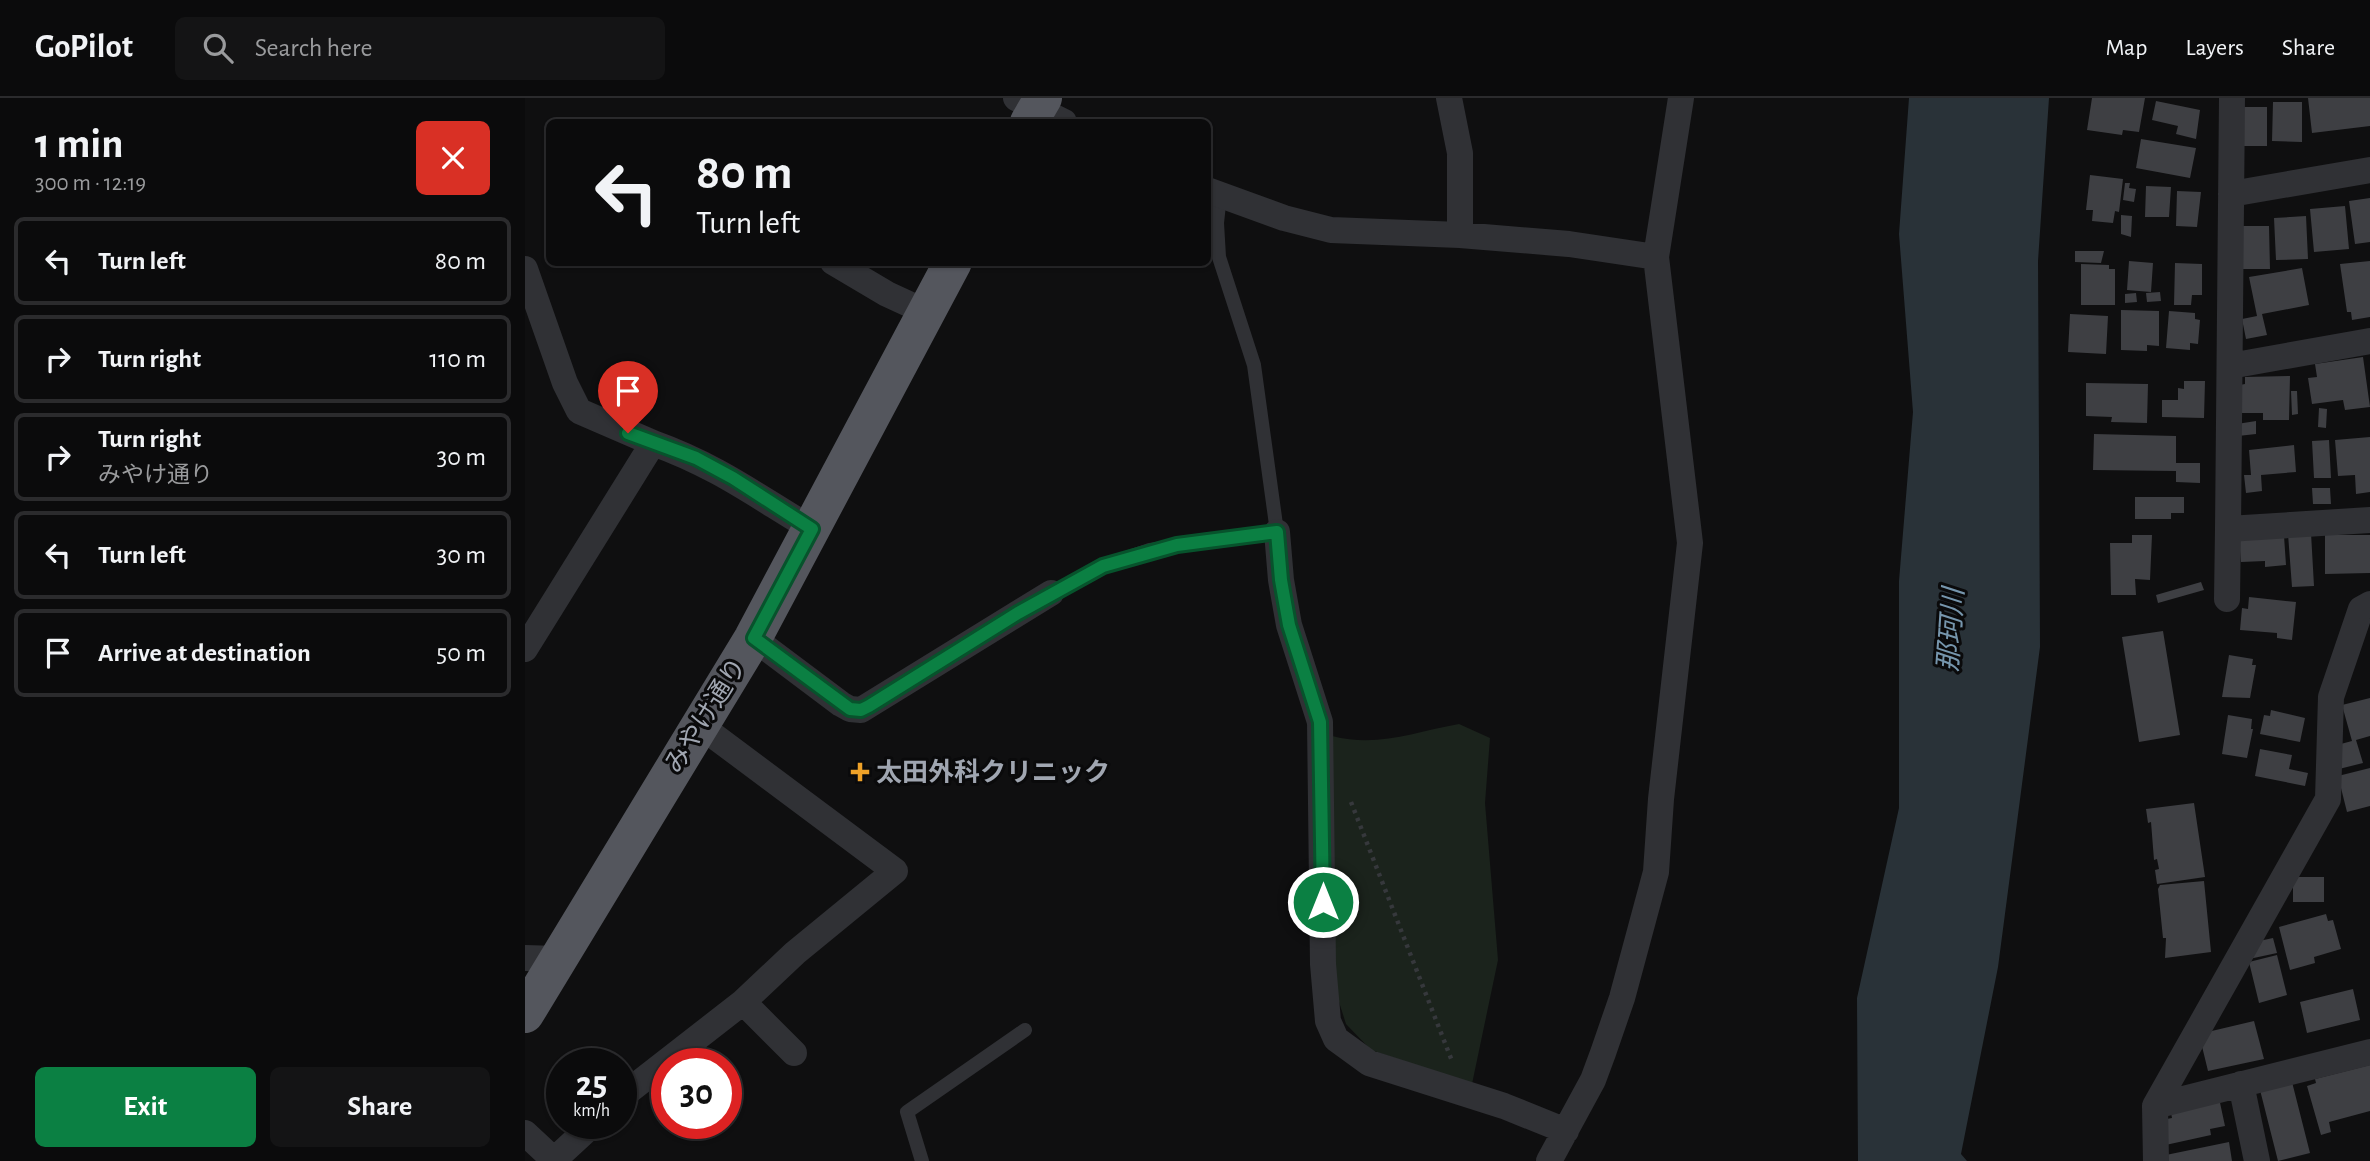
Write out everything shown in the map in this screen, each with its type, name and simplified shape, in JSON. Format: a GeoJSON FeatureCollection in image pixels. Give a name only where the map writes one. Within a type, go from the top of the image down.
{"type":"FeatureCollection","features":[{"type":"Feature","properties":{"kind":"highway","name":"みやけ通り"},"geometry":{"type":"LineString","coordinates":[[525,1014],[541,959],[754,638],[951,266]]}},
{"type":"Feature","properties":{"kind":"street"},"geometry":{"type":"LineString","coordinates":[[1449,98],[1460,153],[1459,235]]}},
{"type":"Feature","properties":{"kind":"street"},"geometry":{"type":"LineString","coordinates":[[1549,1161],[1603,1053],[1654,880],[1687,580],[1690,530],[1656,257],[1681,98]]}},
{"type":"Feature","properties":{"kind":"street"},"geometry":{"type":"LineString","coordinates":[[2227,599],[2232,98]]}},
{"type":"Feature","properties":{"kind":"street"},"geometry":{"type":"LineString","coordinates":[[2231,194],[2370,170]]}},
{"type":"Feature","properties":{"kind":"street"},"geometry":{"type":"LineString","coordinates":[[1214,192],[1284,218],[1331,230],[1459,235],[1569,244],[1656,257]]}},
{"type":"Feature","properties":{"kind":"street"},"geometry":{"type":"LineString","coordinates":[[840,266],[887,295],[926,312]]}},
{"type":"Feature","properties":{"kind":"street"},"geometry":{"type":"LineString","coordinates":[[525,269],[565,383],[579,411],[653,443],[696,458],[733,478],[812,529]]}},
{"type":"Feature","properties":{"kind":"street"},"geometry":{"type":"LineString","coordinates":[[2229,366],[2370,341]]}},
{"type":"Feature","properties":{"kind":"street"},"geometry":{"type":"LineString","coordinates":[[527,636],[653,443]]}},
{"type":"Feature","properties":{"kind":"street"},"geometry":{"type":"LineString","coordinates":[[2228,528],[2370,520]]}},
{"type":"Feature","properties":{"kind":"street"},"geometry":{"type":"LineString","coordinates":[[1277,532],[1281,580],[1289,625],[1320,722],[1322,964],[1328,1021],[1336,1039],[1369,1063],[1461,1092],[1566,1131]]}},
{"type":"Feature","properties":{"kind":"street"},"geometry":{"type":"LineString","coordinates":[[754,638],[841,704],[850,709],[861,710],[1051,593]]}},
{"type":"Feature","properties":{"kind":"street"},"geometry":{"type":"LineString","coordinates":[[2156,1161],[2155,1106],[2328,799],[2332,697],[2361,609],[2370,604]]}},
{"type":"Feature","properties":{"kind":"street"},"geometry":{"type":"LineString","coordinates":[[637,1085],[743,1002],[795,953],[895,871],[698,724]]}},
{"type":"Feature","properties":{"kind":"street"},"geometry":{"type":"LineString","coordinates":[[743,1002],[795,1053]]}},
{"type":"Feature","properties":{"kind":"street"},"geometry":{"type":"LineString","coordinates":[[2155,1106],[2370,1052]]}},
{"type":"Feature","properties":{"kind":"street"},"geometry":{"type":"LineString","coordinates":[[2241,1084],[2257,1161]]}},
{"type":"Feature","properties":{"kind":"street"},"geometry":{"type":"LineString","coordinates":[[525,1133],[555,1160],[577,1139]]}},
{"type":"Feature","properties":{"kind":"lane"},"geometry":{"type":"LineString","coordinates":[[1051,593],[1103,566],[1150,550],[1277,532],[1254,365],[1219,257],[1214,192]]}},
{"type":"Feature","properties":{"kind":"lane"},"geometry":{"type":"LineString","coordinates":[[922,1161],[907,1112],[1025,1030]]}},
{"type":"Feature","properties":{"kind":"path"},"geometry":{"type":"LineString","coordinates":[[1347,794],[1459,1080],[1461,1092]]}},
{"type":"Feature","properties":{"kind":"shaded area"},"geometry":{"type":"Polygon","coordinates":[[[1459,724],[1490,738],[1485,803],[1498,960],[1472,1084],[1371,1050],[1346,1024],[1333,983],[1332,736],[1380,740],[1459,724]]]}},
{"type":"Feature","properties":{"kind":"water","name":"那珂川"},"geometry":{"type":"Polygon","coordinates":[[[1909,98],[2049,98],[2038,261],[2040,647],[1998,967],[1961,1154],[1967,1161],[1858,1161],[1857,998],[1899,808],[1899,581],[1913,412],[1899,234],[1909,98]]]}},
{"type":"Feature","properties":{"kind":"building"},"geometry":{"type":"Polygon","coordinates":[[[2092,98],[2145,98],[2139,132],[2123,130],[2122,135],[2087,130],[2092,98]]]}},
{"type":"Feature","properties":{"kind":"building"},"geometry":{"type":"Polygon","coordinates":[[[2308,98],[2370,98],[2370,126],[2312,133],[2308,98]]]}},
{"type":"Feature","properties":{"kind":"building"},"geometry":{"type":"Polygon","coordinates":[[[2156,101],[2200,110],[2196,139],[2176,134],[2178,126],[2152,120],[2156,101]]]}},
{"type":"Feature","properties":{"kind":"building"},"geometry":{"type":"Polygon","coordinates":[[[2273,102],[2302,102],[2302,142],[2272,141],[2273,102]]]}},
{"type":"Feature","properties":{"kind":"building"},"geometry":{"type":"Polygon","coordinates":[[[2237,107],[2267,107],[2267,146],[2237,146],[2237,107]]]}},
{"type":"Feature","properties":{"kind":"building"},"geometry":{"type":"Polygon","coordinates":[[[2141,139],[2196,148],[2190,178],[2136,168],[2141,139]]]}},
{"type":"Feature","properties":{"kind":"building"},"geometry":{"type":"Polygon","coordinates":[[[2090,175],[2123,179],[2119,212],[2115,211],[2113,223],[2092,221],[2093,210],[2086,210],[2090,175]]]}},
{"type":"Feature","properties":{"kind":"building"},"geometry":{"type":"Polygon","coordinates":[[[2125,183],[2130,183],[2129,188],[2136,189],[2134,202],[2123,200],[2125,183]]]}},
{"type":"Feature","properties":{"kind":"building"},"geometry":{"type":"Polygon","coordinates":[[[2146,186],[2171,187],[2169,217],[2145,217],[2146,186]]]}},
{"type":"Feature","properties":{"kind":"building"},"geometry":{"type":"Polygon","coordinates":[[[2177,191],[2201,192],[2197,227],[2176,226],[2177,191]]]}},
{"type":"Feature","properties":{"kind":"building"},"geometry":{"type":"Polygon","coordinates":[[[2370,198],[2370,242],[2355,244],[2349,201],[2370,198]]]}},
{"type":"Feature","properties":{"kind":"building"},"geometry":{"type":"Polygon","coordinates":[[[2345,206],[2349,249],[2314,252],[2310,209],[2345,206]]]}},
{"type":"Feature","properties":{"kind":"building"},"geometry":{"type":"Polygon","coordinates":[[[2121,215],[2132,216],[2131,237],[2121,234],[2121,215]]]}},
{"type":"Feature","properties":{"kind":"building"},"geometry":{"type":"Polygon","coordinates":[[[2306,216],[2308,259],[2276,260],[2274,218],[2306,216]]]}},
{"type":"Feature","properties":{"kind":"building"},"geometry":{"type":"Polygon","coordinates":[[[2239,226],[2269,226],[2270,269],[2240,269],[2239,226]]]}},
{"type":"Feature","properties":{"kind":"building"},"geometry":{"type":"Polygon","coordinates":[[[2075,251],[2104,251],[2101,263],[2075,262],[2075,251]]]}},
{"type":"Feature","properties":{"kind":"building"},"geometry":{"type":"Polygon","coordinates":[[[2129,261],[2153,263],[2151,292],[2127,290],[2129,261]]]}},
{"type":"Feature","properties":{"kind":"building"},"geometry":{"type":"Polygon","coordinates":[[[2370,261],[2370,317],[2352,320],[2351,312],[2347,312],[2340,264],[2370,261]]]}},
{"type":"Feature","properties":{"kind":"building"},"geometry":{"type":"Polygon","coordinates":[[[2175,263],[2202,264],[2202,295],[2192,295],[2191,305],[2174,305],[2175,263]]]}},
{"type":"Feature","properties":{"kind":"building"},"geometry":{"type":"Polygon","coordinates":[[[2081,264],[2109,265],[2109,269],[2115,269],[2115,305],[2081,305],[2081,264]]]}},
{"type":"Feature","properties":{"kind":"building"},"geometry":{"type":"Polygon","coordinates":[[[2302,268],[2309,305],[2262,314],[2267,335],[2246,339],[2242,319],[2257,316],[2249,277],[2302,268]]]}},
{"type":"Feature","properties":{"kind":"building"},"geometry":{"type":"Polygon","coordinates":[[[2160,292],[2161,301],[2147,302],[2146,293],[2160,292]]]}},
{"type":"Feature","properties":{"kind":"building"},"geometry":{"type":"Polygon","coordinates":[[[2136,293],[2137,302],[2125,303],[2125,294],[2136,293]]]}},
{"type":"Feature","properties":{"kind":"building"},"geometry":{"type":"Polygon","coordinates":[[[2121,310],[2159,311],[2159,346],[2147,345],[2147,351],[2121,350],[2121,310]]]}},
{"type":"Feature","properties":{"kind":"building"},"geometry":{"type":"Polygon","coordinates":[[[2169,311],[2195,313],[2195,319],[2200,320],[2198,344],[2190,343],[2190,350],[2166,348],[2169,311]]]}},
{"type":"Feature","properties":{"kind":"building"},"geometry":{"type":"Polygon","coordinates":[[[2070,314],[2108,316],[2106,354],[2068,352],[2070,314]]]}},
{"type":"Feature","properties":{"kind":"building"},"geometry":{"type":"Polygon","coordinates":[[[2363,357],[2370,407],[2345,410],[2343,400],[2312,404],[2308,378],[2317,377],[2315,364],[2363,357]]]}},
{"type":"Feature","properties":{"kind":"building"},"geometry":{"type":"Polygon","coordinates":[[[2290,376],[2289,420],[2263,420],[2263,413],[2239,413],[2240,385],[2245,384],[2245,377],[2290,376]]]}},
{"type":"Feature","properties":{"kind":"building"},"geometry":{"type":"Polygon","coordinates":[[[2184,381],[2205,381],[2204,418],[2162,417],[2162,400],[2178,400],[2178,388],[2184,389],[2184,381]]]}},
{"type":"Feature","properties":{"kind":"building"},"geometry":{"type":"Polygon","coordinates":[[[2086,383],[2148,384],[2147,423],[2111,422],[2112,417],[2086,416],[2086,383]]]}},
{"type":"Feature","properties":{"kind":"building"},"geometry":{"type":"Polygon","coordinates":[[[2291,391],[2297,391],[2298,414],[2292,415],[2291,391]]]}},
{"type":"Feature","properties":{"kind":"building"},"geometry":{"type":"Polygon","coordinates":[[[2319,408],[2327,409],[2326,428],[2318,427],[2319,408]]]}},
{"type":"Feature","properties":{"kind":"building"},"geometry":{"type":"Polygon","coordinates":[[[2256,421],[2256,434],[2238,436],[2237,424],[2256,421]]]}},
{"type":"Feature","properties":{"kind":"building"},"geometry":{"type":"Polygon","coordinates":[[[2094,434],[2176,436],[2176,463],[2200,463],[2200,483],[2176,482],[2176,471],[2093,470],[2094,434]]]}},
{"type":"Feature","properties":{"kind":"building"},"geometry":{"type":"Polygon","coordinates":[[[2370,437],[2370,492],[2356,494],[2355,475],[2338,476],[2335,440],[2370,437]]]}},
{"type":"Feature","properties":{"kind":"building"},"geometry":{"type":"Polygon","coordinates":[[[2329,440],[2331,478],[2314,478],[2312,441],[2329,440]]]}},
{"type":"Feature","properties":{"kind":"building"},"geometry":{"type":"Polygon","coordinates":[[[2294,445],[2296,472],[2261,475],[2262,491],[2246,493],[2244,475],[2251,475],[2249,450],[2294,445]]]}},
{"type":"Feature","properties":{"kind":"building"},"geometry":{"type":"Polygon","coordinates":[[[2312,488],[2330,488],[2331,504],[2313,504],[2312,488]]]}},
{"type":"Feature","properties":{"kind":"building"},"geometry":{"type":"Polygon","coordinates":[[[2135,497],[2184,497],[2184,513],[2171,513],[2171,519],[2135,519],[2135,497]]]}},
{"type":"Feature","properties":{"kind":"building"},"geometry":{"type":"Polygon","coordinates":[[[2311,533],[2314,586],[2292,587],[2288,534],[2311,533]]]}},
{"type":"Feature","properties":{"kind":"building"},"geometry":{"type":"Polygon","coordinates":[[[2132,535],[2152,535],[2150,580],[2135,579],[2136,595],[2111,595],[2110,543],[2132,543],[2132,535]]]}},
{"type":"Feature","properties":{"kind":"building"},"geometry":{"type":"Polygon","coordinates":[[[2325,535],[2370,535],[2370,573],[2325,574],[2325,535]]]}},
{"type":"Feature","properties":{"kind":"building"},"geometry":{"type":"Polygon","coordinates":[[[2284,536],[2286,565],[2265,567],[2265,561],[2241,562],[2239,539],[2284,536]]]}},
{"type":"Feature","properties":{"kind":"building"},"geometry":{"type":"Polygon","coordinates":[[[2201,582],[2204,590],[2158,603],[2156,595],[2201,582]]]}},
{"type":"Feature","properties":{"kind":"building"},"geometry":{"type":"Polygon","coordinates":[[[2249,597],[2296,602],[2292,640],[2277,638],[2277,633],[2240,630],[2242,608],[2248,609],[2249,597]]]}},
{"type":"Feature","properties":{"kind":"building"},"geometry":{"type":"Polygon","coordinates":[[[2163,631],[2180,735],[2139,742],[2122,637],[2163,631]]]}},
{"type":"Feature","properties":{"kind":"building"},"geometry":{"type":"Polygon","coordinates":[[[2229,655],[2253,659],[2252,665],[2256,665],[2250,698],[2222,697],[2229,655]]]}},
{"type":"Feature","properties":{"kind":"building"},"geometry":{"type":"Polygon","coordinates":[[[2370,698],[2370,736],[2356,740],[2363,763],[2335,770],[2337,745],[2352,741],[2342,705],[2370,698]]]}},
{"type":"Feature","properties":{"kind":"building"},"geometry":{"type":"Polygon","coordinates":[[[2271,710],[2305,718],[2300,742],[2260,734],[2264,715],[2270,716],[2271,710]]]}},
{"type":"Feature","properties":{"kind":"building"},"geometry":{"type":"Polygon","coordinates":[[[2228,715],[2252,719],[2253,729],[2247,758],[2222,754],[2228,715]]]}},
{"type":"Feature","properties":{"kind":"building"},"geometry":{"type":"Polygon","coordinates":[[[2260,749],[2292,755],[2289,769],[2308,773],[2305,786],[2255,776],[2260,749]]]}},
{"type":"Feature","properties":{"kind":"building"},"geometry":{"type":"Polygon","coordinates":[[[2370,768],[2370,806],[2347,812],[2338,776],[2370,768]]]}},
{"type":"Feature","properties":{"kind":"building"},"geometry":{"type":"Polygon","coordinates":[[[2194,803],[2205,877],[2157,884],[2155,870],[2159,869],[2157,859],[2154,860],[2151,822],[2148,823],[2146,809],[2194,803]]]}},
{"type":"Feature","properties":{"kind":"building"},"geometry":{"type":"Polygon","coordinates":[[[2293,877],[2324,877],[2324,902],[2293,902],[2293,877]]]}},
{"type":"Feature","properties":{"kind":"building"},"geometry":{"type":"Polygon","coordinates":[[[2204,881],[2211,952],[2165,958],[2166,938],[2163,938],[2158,889],[2160,885],[2204,881]]]}},
{"type":"Feature","properties":{"kind":"building"},"geometry":{"type":"Polygon","coordinates":[[[2326,914],[2328,921],[2333,920],[2341,949],[2314,957],[2315,963],[2290,970],[2279,927],[2326,914]]]}},
{"type":"Feature","properties":{"kind":"building"},"geometry":{"type":"Polygon","coordinates":[[[2273,938],[2277,953],[2249,959],[2259,941],[2273,938]]]}},
{"type":"Feature","properties":{"kind":"building"},"geometry":{"type":"Polygon","coordinates":[[[2277,955],[2287,995],[2259,1003],[2249,962],[2277,955]]]}},
{"type":"Feature","properties":{"kind":"building"},"geometry":{"type":"Polygon","coordinates":[[[2353,989],[2360,1020],[2307,1033],[2300,1002],[2353,989]]]}},
{"type":"Feature","properties":{"kind":"building"},"geometry":{"type":"Polygon","coordinates":[[[2254,1021],[2264,1059],[2208,1071],[2199,1034],[2254,1021]]]}},
{"type":"Feature","properties":{"kind":"building"},"geometry":{"type":"Polygon","coordinates":[[[2370,1065],[2370,1111],[2329,1122],[2331,1132],[2321,1135],[2307,1086],[2316,1083],[2315,1079],[2370,1065]]]}},
{"type":"Feature","properties":{"kind":"building"},"geometry":{"type":"Polygon","coordinates":[[[2291,1078],[2310,1153],[2278,1161],[2259,1086],[2291,1078]]]}},
{"type":"Feature","properties":{"kind":"building"},"geometry":{"type":"Polygon","coordinates":[[[2219,1098],[2225,1126],[2210,1129],[2211,1135],[2161,1146],[2156,1121],[2172,1118],[2170,1108],[2219,1098]]]}},
{"type":"Feature","properties":{"kind":"building"},"geometry":{"type":"Polygon","coordinates":[[[2229,1142],[2232,1161],[2162,1161],[2161,1156],[2229,1142]]]}},
{"type":"Feature","properties":{"kind":"place","name":"太田外科クリニック"},"geometry":{"type":"Point","coordinates":[860,772]}},
{"type":"Feature","properties":{"kind":"route"},"geometry":{"type":"LineString","coordinates":[[628,433],[696,458],[733,478],[812,529],[754,638],[850,709],[861,710],[869,706],[1051,593],[1103,566],[1150,550],[1203,540],[1277,532],[1277,551],[1289,625],[1320,722],[1320,789],[1324,833],[1323,902]]}}]}
